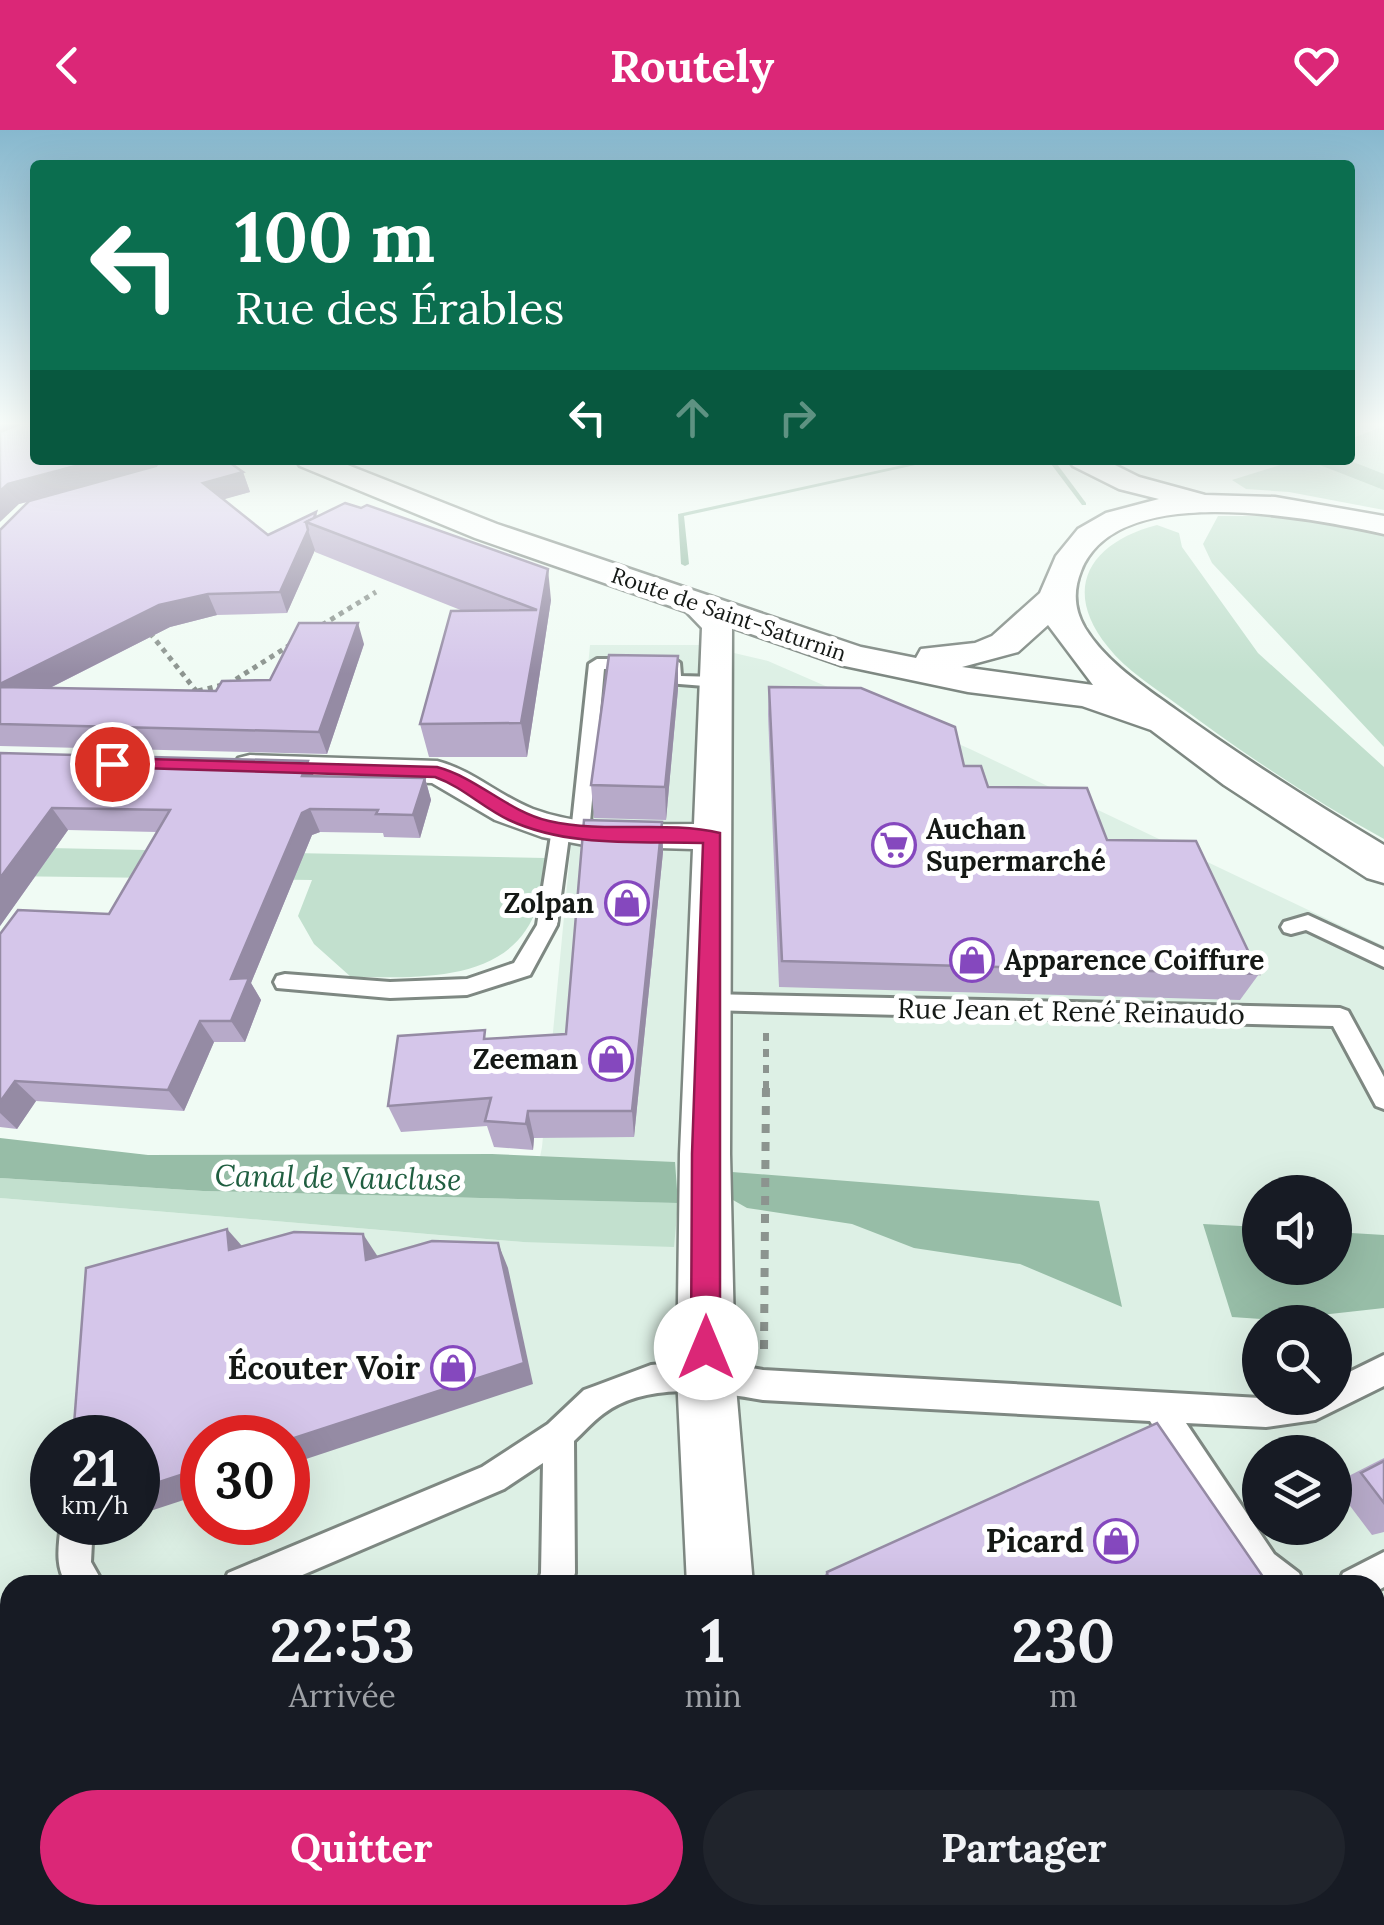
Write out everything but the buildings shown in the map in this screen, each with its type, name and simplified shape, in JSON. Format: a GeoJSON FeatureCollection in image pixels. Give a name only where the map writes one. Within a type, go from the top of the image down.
{"type":"FeatureCollection","features":[{"type":"Feature","properties":{"kind":"main road","name":"Route de Saint-Saturnin"},"geometry":{"type":"LineString","coordinates":[[426,507],[486,531],[887,666],[1088,694],[1162,720]]}},
{"type":"Feature","properties":{"kind":"main road","name":"Route de Saint-Saturnin"},"geometry":{"type":"LineString","coordinates":[[454,507],[853,644],[890,652],[950,657],[1003,646],[1030,628],[1056,596],[1071,556],[1093,533],[1115,521]]}},
{"type":"Feature","properties":{"kind":"main road"},"geometry":{"type":"LineString","coordinates":[[1111,507],[1115,521],[1194,507]]}},
{"type":"Feature","properties":{"kind":"main road"},"geometry":{"type":"LineString","coordinates":[[1265,507],[1304,509],[1384,524]]}},
{"type":"Feature","properties":{"kind":"main road"},"geometry":{"type":"LineString","coordinates":[[1056,596],[1068,632],[1092,661],[1162,720],[1288,808],[1384,867]]}},
{"type":"Feature","properties":{"kind":"street"},"geometry":{"type":"LineString","coordinates":[[690,601],[716,622],[706,1375],[719,1575]]}},
{"type":"Feature","properties":{"kind":"street"},"geometry":{"type":"LineString","coordinates":[[222,766],[437,772],[461,780],[514,815],[570,831],[713,837]]}},
{"type":"Feature","properties":{"kind":"lane"},"geometry":{"type":"LineString","coordinates":[[285,982],[390,990],[467,987],[522,969],[546,926],[570,831],[597,664],[672,663],[672,680],[717,671]]}},
{"type":"Feature","properties":{"kind":"lane"},"geometry":{"type":"LineString","coordinates":[[1290,927],[1308,922],[1384,958]]}},
{"type":"Feature","properties":{"kind":"lane","name":"Rue Jean et René Reinaudo"},"geometry":{"type":"LineString","coordinates":[[708,1002],[1340,1017],[1384,1099]]}},
{"type":"Feature","properties":{"kind":"lane"},"geometry":{"type":"LineString","coordinates":[[1352,1386],[1384,1370]]}},
{"type":"Feature","properties":{"kind":"lane"},"geometry":{"type":"LineString","coordinates":[[260,1575],[493,1478],[558,1436],[596,1401],[651,1380],[706,1375],[764,1385],[1242,1411]]}},
{"type":"Feature","properties":{"kind":"lane"},"geometry":{"type":"LineString","coordinates":[[1157,1406],[1262,1566],[1274,1575]]}},
{"type":"Feature","properties":{"kind":"lane"},"geometry":{"type":"LineString","coordinates":[[557,1575],[558,1436]]}},
{"type":"Feature","properties":{"kind":"lane"},"geometry":{"type":"LineString","coordinates":[[75,1545],[74,1567],[80,1575]]}},
{"type":"Feature","properties":{"kind":"path"},"geometry":{"type":"LineString","coordinates":[[320,626],[376,592]]}},
{"type":"Feature","properties":{"kind":"path"},"geometry":{"type":"LineString","coordinates":[[138,619],[198,691]]}},
{"type":"Feature","properties":{"kind":"path"},"geometry":{"type":"LineString","coordinates":[[188,706],[198,691],[230,683],[290,645]]}},
{"type":"Feature","properties":{"kind":"path"},"geometry":{"type":"LineString","coordinates":[[764,1385],[768,1162],[765,1006]]}},
{"type":"Feature","properties":{"kind":"shaded area"},"geometry":{"type":"Polygon","coordinates":[[[1218,516],[1293,516],[1384,534],[1384,747],[1212,563],[1203,544],[1218,516]]]}},
{"type":"Feature","properties":{"kind":"shaded area"},"geometry":{"type":"Polygon","coordinates":[[[1157,525],[1179,533],[1182,547],[1258,653],[1384,767],[1384,839],[1228,741],[1141,678],[1108,647],[1086,605],[1085,587],[1090,570],[1115,543],[1157,525]]]}},
{"type":"Feature","properties":{"kind":"shaded area"},"geometry":{"type":"Polygon","coordinates":[[[590,645],[700,645],[768,661],[970,749],[1384,946],[1384,1575],[0,1575],[0,1198],[523,1242],[542,1147],[590,645]]]}},
{"type":"Feature","properties":{"kind":"shaded area"},"geometry":{"type":"Polygon","coordinates":[[[0,847],[545,858],[538,904],[526,930],[508,950],[486,963],[460,971],[351,977],[314,944],[298,916],[312,880],[0,876],[0,847]]]}},
{"type":"Feature","properties":{"kind":"shaded area"},"geometry":{"type":"Polygon","coordinates":[[[0,1178],[203,1191],[678,1203],[674,1247],[523,1242],[0,1198],[0,1178]]]}},
{"type":"Feature","properties":{"kind":"water","name":"Canal de Vaucluse"},"geometry":{"type":"Polygon","coordinates":[[[0,1138],[148,1155],[492,1154],[675,1162],[678,1203],[203,1191],[0,1178],[0,1138]]]}},
{"type":"Feature","properties":{"kind":"water"},"geometry":{"type":"Polygon","coordinates":[[[732,1172],[1099,1201],[1122,1307],[1020,1264],[914,1248],[852,1224],[747,1208],[733,1200],[732,1172]]]}},
{"type":"Feature","properties":{"kind":"water"},"geometry":{"type":"Polygon","coordinates":[[[1203,1224],[1242,1226],[1242,1285],[1352,1285],[1352,1233],[1384,1235],[1384,1308],[1352,1312],[1352,1305],[1242,1305],[1242,1318],[1232,1317],[1203,1224]]]}},
{"type":"Feature","properties":{"kind":"waterway"},"geometry":{"type":"LineString","coordinates":[[685,564],[680,515],[718,507]]}},
{"type":"Feature","properties":{"kind":"place","name":"Auchan Supermarché"},"geometry":{"type":"Point","coordinates":[894,845]}},
{"type":"Feature","properties":{"kind":"place","name":"Zolpan"},"geometry":{"type":"Point","coordinates":[627,903]}},
{"type":"Feature","properties":{"kind":"place","name":"Apparence Coiffure"},"geometry":{"type":"Point","coordinates":[972,960]}},
{"type":"Feature","properties":{"kind":"place","name":"Zeeman"},"geometry":{"type":"Point","coordinates":[611,1059]}},
{"type":"Feature","properties":{"kind":"place","name":"Écouter Voir"},"geometry":{"type":"Point","coordinates":[453,1368]}},
{"type":"Feature","properties":{"kind":"place","name":"Picard"},"geometry":{"type":"Point","coordinates":[1116,1541]}},
{"type":"Feature","properties":{"kind":"route"},"geometry":{"type":"LineString","coordinates":[[112,764],[437,772],[461,780],[514,815],[540,825],[580,834],[713,837],[705,1154],[706,1348]]}}]}
